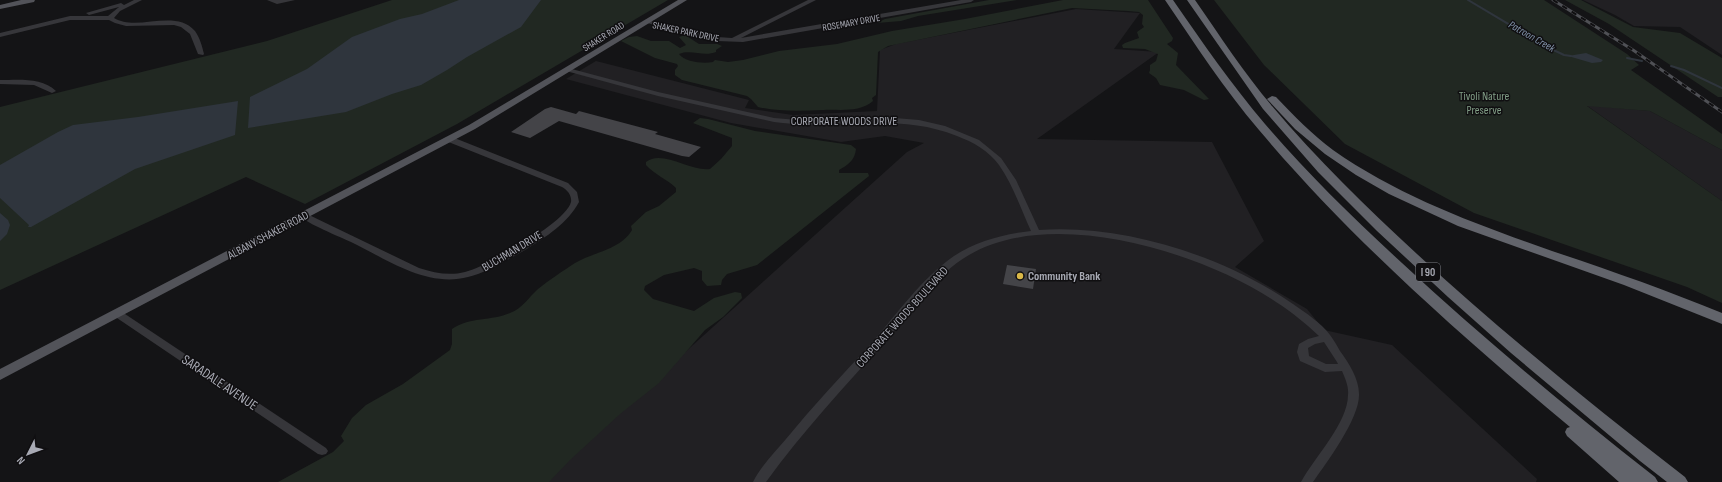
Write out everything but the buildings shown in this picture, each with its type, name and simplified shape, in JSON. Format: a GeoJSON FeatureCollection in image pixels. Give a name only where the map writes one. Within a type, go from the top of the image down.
{"type":"FeatureCollection","features":[{"type":"Feature","properties":{"kind":"highway","name":"I 90"},"geometry":{"type":"LineString","coordinates":[[1169,0],[1232,90],[1276,143],[1350,221],[1447,312],[1534,387],[1649,482]]}},
{"type":"Feature","properties":{"kind":"highway","name":"I 90"},"geometry":{"type":"LineString","coordinates":[[1191,0],[1241,73],[1276,117],[1323,170],[1433,276],[1509,344],[1679,482]]}},
{"type":"Feature","properties":{"kind":"highway"},"geometry":{"type":"LineString","coordinates":[[1211,29],[1283,111],[1302,130],[1341,161],[1374,182],[1415,203],[1461,223],[1650,290],[1722,319]]}},
{"type":"Feature","properties":{"kind":"highway"},"geometry":{"type":"LineString","coordinates":[[1447,312],[1537,399],[1631,482]]}},
{"type":"Feature","properties":{"kind":"main road"},"geometry":{"type":"LineString","coordinates":[[0,7],[31,0]]}},
{"type":"Feature","properties":{"kind":"main road","name":"SHAKER ROAD"},"geometry":{"type":"LineString","coordinates":[[534,90],[683,0]]}},
{"type":"Feature","properties":{"kind":"main road","name":"ALBANY SHAKER ROAD"},"geometry":{"type":"LineString","coordinates":[[0,375],[449,139],[534,90]]}},
{"type":"Feature","properties":{"kind":"street"},"geometry":{"type":"LineString","coordinates":[[0,35],[139,0]]}},
{"type":"Feature","properties":{"kind":"street"},"geometry":{"type":"LineString","coordinates":[[270,0],[277,2],[292,0]]}},
{"type":"Feature","properties":{"kind":"street","name":"SHAKER PARK DRIVE"},"geometry":{"type":"LineString","coordinates":[[646,22],[731,40],[813,0]]}},
{"type":"Feature","properties":{"kind":"street","name":"ROSEMARY DRIVE"},"geometry":{"type":"LineString","coordinates":[[731,40],[750,40],[971,0]]}},
{"type":"Feature","properties":{"kind":"street"},"geometry":{"type":"LineString","coordinates":[[110,18],[118,10],[132,2]]}},
{"type":"Feature","properties":{"kind":"street"},"geometry":{"type":"LineString","coordinates":[[70,18],[110,18],[114,21],[123,23],[172,24],[185,27],[191,30],[196,37],[201,54]]}},
{"type":"Feature","properties":{"kind":"street","name":"CORPORATE WOODS DRIVE"},"geometry":{"type":"LineString","coordinates":[[571,68],[672,97],[696,101],[754,116],[782,121],[813,122],[874,119],[897,120],[931,125],[956,133],[972,140],[988,150],[1001,163],[1036,232]]}},
{"type":"Feature","properties":{"kind":"street"},"geometry":{"type":"LineString","coordinates":[[0,82],[37,82],[46,86],[52,91]]}},
{"type":"Feature","properties":{"kind":"street","name":"BUCHMAN DRIVE"},"geometry":{"type":"LineString","coordinates":[[304,216],[416,270],[431,275],[449,277],[472,274],[497,262],[555,225],[573,208],[575,196],[570,189],[564,185],[449,139]]}},
{"type":"Feature","properties":{"kind":"street","name":"CORPORATE WOODS BOULEVARD"},"geometry":{"type":"LineString","coordinates":[[759,482],[921,292],[948,265],[964,253],[998,239],[1036,232],[1064,232],[1104,235],[1132,240],[1197,259],[1232,273],[1258,287],[1296,311],[1326,338],[1345,367],[1353,388],[1354,398],[1349,415],[1306,482]]}},
{"type":"Feature","properties":{"kind":"street","name":"SARADALE AVENUE"},"geometry":{"type":"LineString","coordinates":[[118,314],[322,451]]}},
{"type":"Feature","properties":{"kind":"street"},"geometry":{"type":"LineString","coordinates":[[1326,338],[1312,341],[1303,346],[1302,352],[1304,358],[1325,368],[1345,367]]}},
{"type":"Feature","properties":{"kind":"shaded area"},"geometry":{"type":"Polygon","coordinates":[[[459,0],[541,0],[521,27],[421,85],[392,94],[346,112],[248,128],[250,97],[307,69],[352,37],[400,19],[422,14],[459,0]]]}},
{"type":"Feature","properties":{"kind":"shaded area"},"geometry":{"type":"Polygon","coordinates":[[[1583,0],[1722,0],[1722,55],[1680,27],[1634,26],[1583,0]]]}},
{"type":"Feature","properties":{"kind":"shaded area"},"geometry":{"type":"Polygon","coordinates":[[[1076,9],[1140,13],[1114,49],[1159,52],[1037,139],[1212,142],[1264,241],[1235,267],[1307,309],[1324,330],[1392,345],[1537,479],[1536,482],[541,482],[907,152],[924,143],[885,136],[841,142],[731,123],[566,79],[596,61],[749,100],[745,108],[793,115],[877,111],[880,50],[896,44],[1076,9]]]}},
{"type":"Feature","properties":{"kind":"shaded area"},"geometry":{"type":"Polygon","coordinates":[[[1586,53],[1603,60],[1601,62],[1592,63],[1568,56],[1586,53]]]}},
{"type":"Feature","properties":{"kind":"shaded area"},"geometry":{"type":"Polygon","coordinates":[[[238,101],[235,135],[135,169],[31,227],[28,227],[29,225],[0,198],[0,165],[73,125],[138,117],[238,101]]]}},
{"type":"Feature","properties":{"kind":"shaded area"},"geometry":{"type":"Polygon","coordinates":[[[1586,105],[1650,111],[1722,150],[1722,201],[1586,105]]]}},
{"type":"Feature","properties":{"kind":"shaded area"},"geometry":{"type":"Polygon","coordinates":[[[0,213],[8,220],[10,225],[7,234],[0,241],[0,213]]]}},
{"type":"Feature","properties":{"kind":"green space"},"geometry":{"type":"Polygon","coordinates":[[[392,0],[668,0],[457,124],[305,204],[246,177],[0,290],[0,107],[267,41],[392,0]]]}},
{"type":"Feature","properties":{"kind":"green space"},"geometry":{"type":"Polygon","coordinates":[[[989,0],[1017,0],[918,16],[901,21],[877,23],[885,19],[989,0]]]}},
{"type":"Feature","properties":{"kind":"green space"},"geometry":{"type":"Polygon","coordinates":[[[1063,0],[1148,0],[1173,38],[1172,41],[1167,44],[1178,53],[1176,65],[1209,99],[1204,100],[1184,90],[1160,85],[1156,78],[1149,73],[1150,65],[1156,61],[1158,54],[1145,49],[1123,48],[1122,45],[1125,43],[1139,38],[1137,32],[1144,27],[1142,24],[1143,15],[1139,12],[1072,8],[888,46],[878,52],[876,95],[872,98],[873,101],[868,105],[849,110],[790,111],[758,107],[747,96],[682,80],[675,75],[675,70],[678,66],[677,64],[655,58],[621,41],[629,37],[637,36],[651,41],[669,41],[680,48],[686,45],[679,37],[685,35],[699,44],[717,44],[722,46],[716,50],[716,52],[707,54],[688,52],[679,54],[685,59],[704,63],[713,62],[715,60],[728,62],[743,60],[779,51],[837,44],[892,31],[965,19],[1063,0]]]}},
{"type":"Feature","properties":{"kind":"green space","name":"Tivoli Nature Preserve"},"geometry":{"type":"Polygon","coordinates":[[[1214,0],[1544,0],[1627,54],[1639,65],[1631,70],[1722,134],[1722,150],[1650,111],[1587,106],[1722,201],[1722,303],[1687,287],[1474,213],[1345,144],[1264,65],[1214,0]]]}},
{"type":"Feature","properties":{"kind":"green space"},"geometry":{"type":"Polygon","coordinates":[[[1565,0],[1581,0],[1633,27],[1680,33],[1722,58],[1722,97],[1718,97],[1609,24],[1565,0]]]}},
{"type":"Feature","properties":{"kind":"green space"},"geometry":{"type":"Polygon","coordinates":[[[700,118],[755,131],[851,145],[856,149],[853,159],[839,170],[839,173],[868,173],[869,176],[757,265],[727,274],[722,280],[721,285],[707,286],[702,280],[702,271],[694,268],[664,275],[645,286],[644,290],[653,299],[694,311],[714,298],[735,292],[741,293],[742,298],[723,317],[705,330],[659,383],[620,414],[570,460],[549,482],[278,482],[333,452],[344,441],[341,436],[352,418],[366,405],[403,384],[450,350],[452,344],[452,329],[459,325],[473,321],[496,317],[515,311],[522,306],[534,292],[575,263],[614,246],[627,237],[632,230],[631,226],[646,212],[659,206],[676,192],[676,188],[646,165],[646,162],[660,158],[702,169],[710,169],[732,146],[732,138],[693,123],[700,118]]]}},
{"type":"Feature","properties":{"kind":"waterway","name":"Patroon Creek"},"geometry":{"type":"LineString","coordinates":[[1468,0],[1547,47],[1564,55],[1571,56]]}},
{"type":"Feature","properties":{"kind":"waterway","name":"Patroon Creek"},"geometry":{"type":"LineString","coordinates":[[1627,58],[1642,61]]}},
{"type":"Feature","properties":{"kind":"waterway","name":"Patroon Creek"},"geometry":{"type":"LineString","coordinates":[[1671,66],[1684,70],[1722,88]]}},
{"type":"Feature","properties":{"kind":"railway"},"geometry":{"type":"LineString","coordinates":[[1553,0],[1633,50],[1722,112]]}},
{"type":"Feature","properties":{"kind":"place","name":"Community Bank"},"geometry":{"type":"Point","coordinates":[1020,276]}}]}
